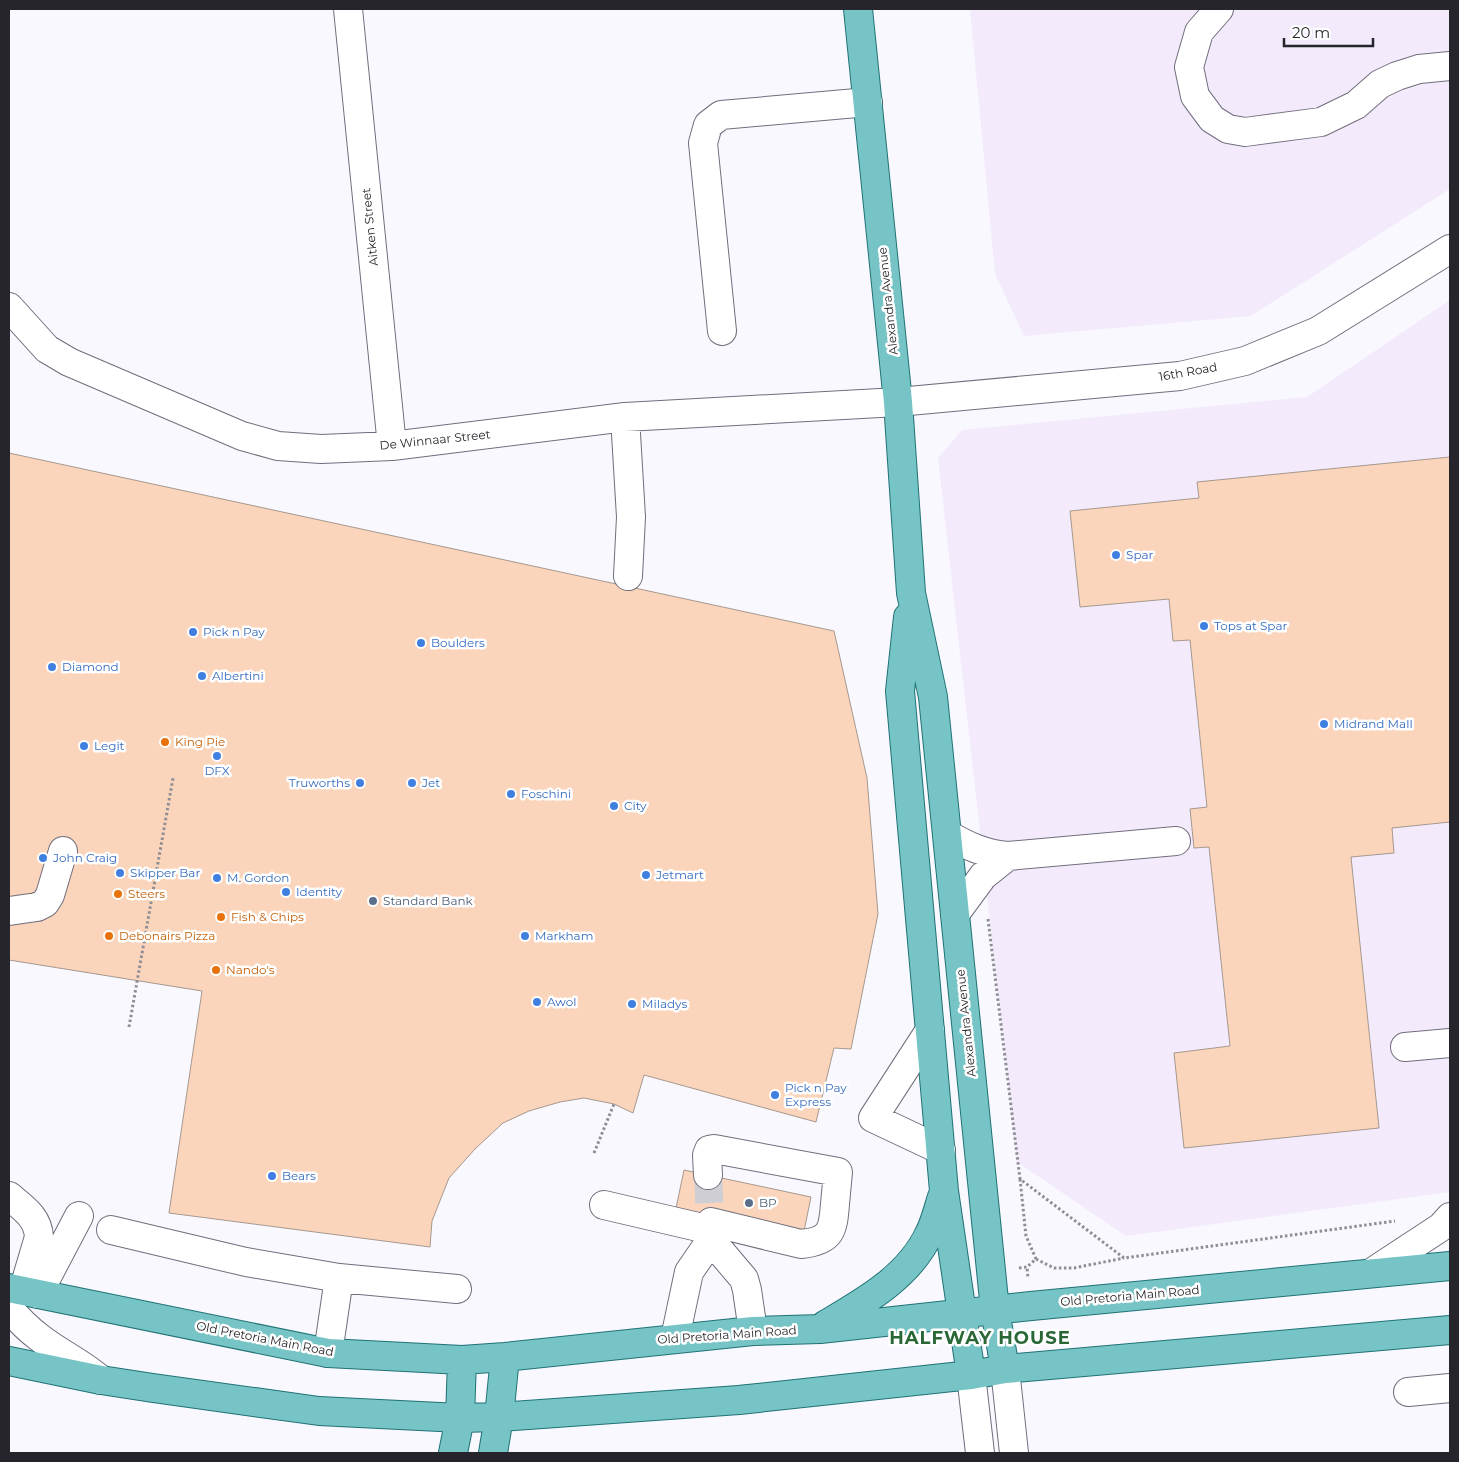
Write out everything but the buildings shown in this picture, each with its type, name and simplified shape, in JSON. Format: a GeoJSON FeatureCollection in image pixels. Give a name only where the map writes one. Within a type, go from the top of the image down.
{"type":"FeatureCollection","features":[{"type":"Feature","properties":{"kind":"main road","name":"Alexandra Avenue"},"geometry":{"type":"LineString","coordinates":[[858,9],[898,402],[911,593],[933,697],[996,1310],[1005,1369]]}},
{"type":"Feature","properties":{"kind":"main road","name":"Alexandra Avenue"},"geometry":{"type":"LineString","coordinates":[[911,593],[900,691],[944,1191],[970,1375]]}},
{"type":"Feature","properties":{"kind":"main road"},"geometry":{"type":"LineString","coordinates":[[820,1329],[872,1296],[908,1265],[929,1234],[944,1191]]}},
{"type":"Feature","properties":{"kind":"main road","name":"Old Pretoria Main Road"},"geometry":{"type":"LineString","coordinates":[[19,1295],[328,1353],[462,1360],[753,1331],[820,1329],[1450,1266]]}},
{"type":"Feature","properties":{"kind":"main road"},"geometry":{"type":"LineString","coordinates":[[9,1361],[101,1380],[319,1411],[460,1418],[499,1417],[739,1400],[970,1375],[1005,1369],[1450,1330]]}},
{"type":"Feature","properties":{"kind":"main road"},"geometry":{"type":"LineString","coordinates":[[493,1453],[505,1357]]}},
{"type":"Feature","properties":{"kind":"main road"},"geometry":{"type":"LineString","coordinates":[[453,1453],[460,1418],[462,1360]]}},
{"type":"Feature","properties":{"kind":"street","name":"Aitken Street"},"geometry":{"type":"LineString","coordinates":[[348,9],[392,446]]}},
{"type":"Feature","properties":{"kind":"street"},"geometry":{"type":"LineString","coordinates":[[1220,9],[1199,32],[1189,67],[1195,96],[1212,119],[1228,129],[1245,132],[1321,122],[1356,105],[1380,84],[1397,76],[1419,70],[1450,66]]}},
{"type":"Feature","properties":{"kind":"street"},"geometry":{"type":"LineString","coordinates":[[722,331],[703,144],[708,125],[721,115],[868,102]]}},
{"type":"Feature","properties":{"kind":"street","name":"16th Road"},"geometry":{"type":"LineString","coordinates":[[898,402],[1180,376],[1245,361],[1318,331],[1450,250]]}},
{"type":"Feature","properties":{"kind":"street","name":"De Winnaar Street"},"geometry":{"type":"LineString","coordinates":[[9,307],[47,349],[69,362],[242,436],[278,446],[321,448],[392,446],[626,417],[898,402]]}},
{"type":"Feature","properties":{"kind":"street"},"geometry":{"type":"LineString","coordinates":[[626,417],[631,517],[628,576]]}},
{"type":"Feature","properties":{"kind":"street"},"geometry":{"type":"LineString","coordinates":[[947,834],[978,850],[994,855],[1008,856],[1176,841]]}},
{"type":"Feature","properties":{"kind":"street"},"geometry":{"type":"LineString","coordinates":[[9,912],[37,907],[45,903],[50,895],[63,850]]}},
{"type":"Feature","properties":{"kind":"street"},"geometry":{"type":"LineString","coordinates":[[955,914],[983,876],[1008,856]]}},
{"type":"Feature","properties":{"kind":"street"},"geometry":{"type":"LineString","coordinates":[[930,1030],[873,1118],[941,1150]]}},
{"type":"Feature","properties":{"kind":"street"},"geometry":{"type":"LineString","coordinates":[[1404,1047],[1450,1043]]}},
{"type":"Feature","properties":{"kind":"street"},"geometry":{"type":"LineString","coordinates":[[604,1205],[801,1244],[821,1239],[829,1234],[834,1226],[838,1172],[714,1149],[710,1150],[707,1155],[708,1175]]}},
{"type":"Feature","properties":{"kind":"street"},"geometry":{"type":"LineString","coordinates":[[17,1197],[29,1212],[38,1229],[39,1237],[19,1295],[19,1320],[40,1338],[87,1368],[101,1380]]}},
{"type":"Feature","properties":{"kind":"street"},"geometry":{"type":"LineString","coordinates":[[19,1295],[79,1216]]}},
{"type":"Feature","properties":{"kind":"street"},"geometry":{"type":"LineString","coordinates":[[1371,1273],[1442,1227],[1450,1217]]}},
{"type":"Feature","properties":{"kind":"street"},"geometry":{"type":"LineString","coordinates":[[711,1227],[744,1279],[753,1331]]}},
{"type":"Feature","properties":{"kind":"street"},"geometry":{"type":"LineString","coordinates":[[675,1338],[689,1272],[711,1227]]}},
{"type":"Feature","properties":{"kind":"street"},"geometry":{"type":"LineString","coordinates":[[111,1230],[246,1262],[339,1278],[458,1289]]}},
{"type":"Feature","properties":{"kind":"street"},"geometry":{"type":"LineString","coordinates":[[328,1353],[339,1278]]}},
{"type":"Feature","properties":{"kind":"street","name":"Alexandra Avenue"},"geometry":{"type":"LineString","coordinates":[[1005,1369],[1014,1453]]}},
{"type":"Feature","properties":{"kind":"street","name":"Alexandra Avenue"},"geometry":{"type":"LineString","coordinates":[[970,1375],[980,1453]]}},
{"type":"Feature","properties":{"kind":"street"},"geometry":{"type":"LineString","coordinates":[[1408,1392],[1450,1388]]}},
{"type":"Feature","properties":{"kind":"path"},"geometry":{"type":"LineString","coordinates":[[129,1027],[172,778]]}},
{"type":"Feature","properties":{"kind":"path"},"geometry":{"type":"LineString","coordinates":[[983,876],[1026,1236],[1036,1259],[1054,1268],[1074,1268],[1124,1258],[1401,1220]]}},
{"type":"Feature","properties":{"kind":"path"},"geometry":{"type":"LineString","coordinates":[[594,1153],[614,1104]]}},
{"type":"Feature","properties":{"kind":"path"},"geometry":{"type":"LineString","coordinates":[[1020,1179],[1124,1258]]}},
{"type":"Feature","properties":{"kind":"path"},"geometry":{"type":"LineString","coordinates":[[1027,1267],[1036,1259]]}},
{"type":"Feature","properties":{"kind":"shaded area"},"geometry":{"type":"Polygon","coordinates":[[[970,9],[1450,9],[1450,189],[1251,316],[1024,336],[995,274],[970,9]]]}},
{"type":"Feature","properties":{"kind":"shaded area"},"geometry":{"type":"Polygon","coordinates":[[[1450,300],[1450,1192],[1126,1236],[1017,1162],[938,458],[962,430],[1307,397],[1450,300]]]}},
{"type":"Feature","properties":{"kind":"tunnel"},"geometry":{"type":"LineString","coordinates":[[708,1175],[710,1215]]}},
{"type":"Feature","properties":{"kind":"place","name":"Spar"},"geometry":{"type":"Point","coordinates":[1116,555]}},
{"type":"Feature","properties":{"kind":"place","name":"Tops at Spar"},"geometry":{"type":"Point","coordinates":[1204,626]}},
{"type":"Feature","properties":{"kind":"place","name":"Pick n Pay"},"geometry":{"type":"Point","coordinates":[193,632]}},
{"type":"Feature","properties":{"kind":"place","name":"Boulders"},"geometry":{"type":"Point","coordinates":[421,643]}},
{"type":"Feature","properties":{"kind":"place","name":"Diamond"},"geometry":{"type":"Point","coordinates":[52,667]}},
{"type":"Feature","properties":{"kind":"place","name":"Albertini"},"geometry":{"type":"Point","coordinates":[202,676]}},
{"type":"Feature","properties":{"kind":"place","name":"Midrand Mall"},"geometry":{"type":"Point","coordinates":[1324,724]}},
{"type":"Feature","properties":{"kind":"place","name":"King Pie"},"geometry":{"type":"Point","coordinates":[165,742]}},
{"type":"Feature","properties":{"kind":"place","name":"Legit"},"geometry":{"type":"Point","coordinates":[84,746]}},
{"type":"Feature","properties":{"kind":"place","name":"DFX"},"geometry":{"type":"Point","coordinates":[217,756]}},
{"type":"Feature","properties":{"kind":"place","name":"Truworths"},"geometry":{"type":"Point","coordinates":[360,783]}},
{"type":"Feature","properties":{"kind":"place","name":"Jet"},"geometry":{"type":"Point","coordinates":[412,783]}},
{"type":"Feature","properties":{"kind":"place","name":"Foschini"},"geometry":{"type":"Point","coordinates":[511,794]}},
{"type":"Feature","properties":{"kind":"place","name":"City"},"geometry":{"type":"Point","coordinates":[614,806]}},
{"type":"Feature","properties":{"kind":"place","name":"John Craig"},"geometry":{"type":"Point","coordinates":[43,858]}},
{"type":"Feature","properties":{"kind":"place","name":"Skipper Bar"},"geometry":{"type":"Point","coordinates":[120,873]}},
{"type":"Feature","properties":{"kind":"place","name":"Jetmart"},"geometry":{"type":"Point","coordinates":[646,875]}},
{"type":"Feature","properties":{"kind":"place","name":"M. Gordon"},"geometry":{"type":"Point","coordinates":[217,878]}},
{"type":"Feature","properties":{"kind":"place","name":"Identity"},"geometry":{"type":"Point","coordinates":[286,892]}},
{"type":"Feature","properties":{"kind":"place","name":"Steers"},"geometry":{"type":"Point","coordinates":[118,894]}},
{"type":"Feature","properties":{"kind":"place","name":"Standard Bank"},"geometry":{"type":"Point","coordinates":[373,901]}},
{"type":"Feature","properties":{"kind":"place","name":"Fish & Chips"},"geometry":{"type":"Point","coordinates":[221,917]}},
{"type":"Feature","properties":{"kind":"place","name":"Debonairs Pizza"},"geometry":{"type":"Point","coordinates":[109,936]}},
{"type":"Feature","properties":{"kind":"place","name":"Markham"},"geometry":{"type":"Point","coordinates":[525,936]}},
{"type":"Feature","properties":{"kind":"place","name":"Nando's"},"geometry":{"type":"Point","coordinates":[216,970]}},
{"type":"Feature","properties":{"kind":"place","name":"Awol"},"geometry":{"type":"Point","coordinates":[537,1002]}},
{"type":"Feature","properties":{"kind":"place","name":"Miladys"},"geometry":{"type":"Point","coordinates":[632,1004]}},
{"type":"Feature","properties":{"kind":"place","name":"Pick n Pay Express"},"geometry":{"type":"Point","coordinates":[775,1095]}},
{"type":"Feature","properties":{"kind":"place","name":"Bears"},"geometry":{"type":"Point","coordinates":[272,1176]}},
{"type":"Feature","properties":{"kind":"place","name":"BP"},"geometry":{"type":"Point","coordinates":[749,1203]}},
{"type":"Feature","properties":{"kind":"district","name":"HALFWAY HOUSE"},"geometry":{"type":"Point","coordinates":[980,1338]}}]}
